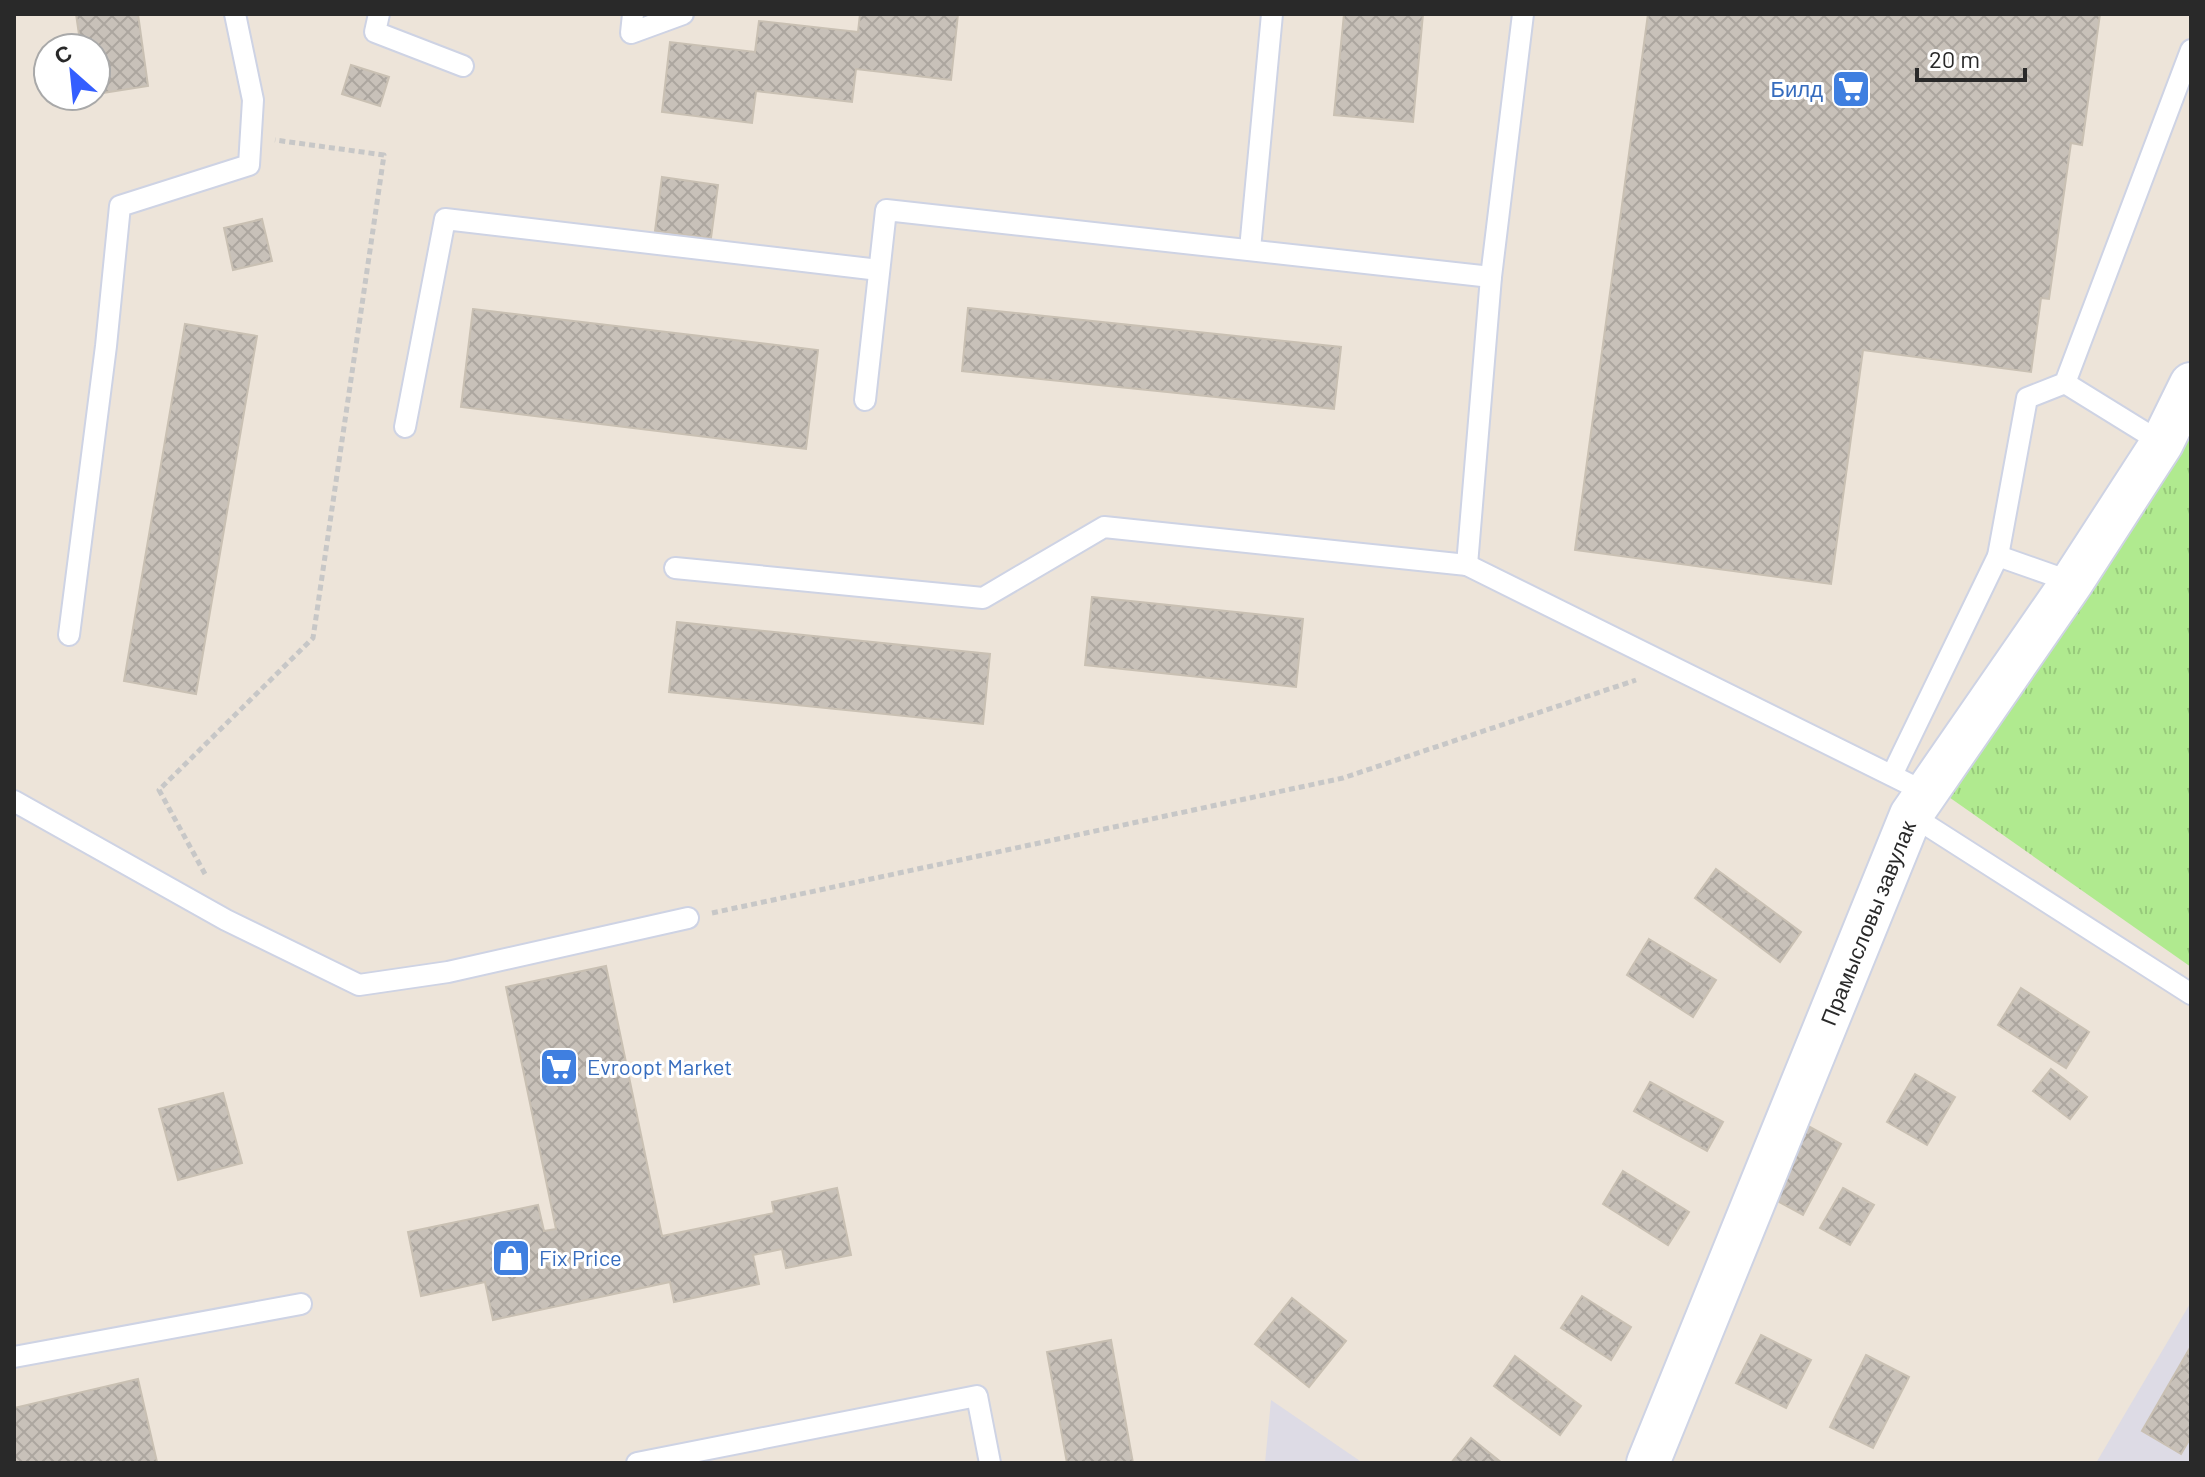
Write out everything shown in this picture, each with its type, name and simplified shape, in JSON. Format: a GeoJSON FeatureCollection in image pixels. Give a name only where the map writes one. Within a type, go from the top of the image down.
{"type":"FeatureCollection","features":[{"type":"Feature","properties":{"kind":"street","name":"Прамысловы завулак"},"geometry":{"type":"LineString","coordinates":[[1648,1463],[1910,794],[2072,582],[2162,443],[2191,384]]}},
{"type":"Feature","properties":{"kind":"lane"},"geometry":{"type":"LineString","coordinates":[[69,635],[106,346],[120,206],[249,165],[253,100],[235,14]]}},
{"type":"Feature","properties":{"kind":"lane"},"geometry":{"type":"LineString","coordinates":[[379,14],[375,32],[463,66]]}},
{"type":"Feature","properties":{"kind":"lane"},"geometry":{"type":"LineString","coordinates":[[633,14],[631,33],[683,14]]}},
{"type":"Feature","properties":{"kind":"lane"},"geometry":{"type":"LineString","coordinates":[[1250,249],[1272,14]]}},
{"type":"Feature","properties":{"kind":"lane"},"geometry":{"type":"LineString","coordinates":[[1467,565],[1491,277],[1523,14]]}},
{"type":"Feature","properties":{"kind":"lane"},"geometry":{"type":"LineString","coordinates":[[1910,794],[1998,556],[2027,398],[2065,383],[2191,50]]}},
{"type":"Feature","properties":{"kind":"lane"},"geometry":{"type":"LineString","coordinates":[[865,400],[886,210],[1491,277]]}},
{"type":"Feature","properties":{"kind":"lane"},"geometry":{"type":"LineString","coordinates":[[405,427],[445,219],[879,270]]}},
{"type":"Feature","properties":{"kind":"lane"},"geometry":{"type":"LineString","coordinates":[[2065,383],[2162,443]]}},
{"type":"Feature","properties":{"kind":"lane"},"geometry":{"type":"LineString","coordinates":[[675,568],[983,598],[1104,527],[1467,565],[1910,794],[2191,994]]}},
{"type":"Feature","properties":{"kind":"lane"},"geometry":{"type":"LineString","coordinates":[[1998,556],[2072,582]]}},
{"type":"Feature","properties":{"kind":"lane"},"geometry":{"type":"LineString","coordinates":[[14,801],[226,920],[359,985],[448,972],[688,918]]}},
{"type":"Feature","properties":{"kind":"lane"},"geometry":{"type":"LineString","coordinates":[[14,1357],[301,1304]]}},
{"type":"Feature","properties":{"kind":"lane"},"geometry":{"type":"LineString","coordinates":[[637,1463],[977,1396],[990,1463]]}},
{"type":"Feature","properties":{"kind":"path"},"geometry":{"type":"LineString","coordinates":[[226,920],[210,883],[159,790],[313,638],[384,155],[251,137]]}},
{"type":"Feature","properties":{"kind":"path"},"geometry":{"type":"LineString","coordinates":[[688,918],[1343,778],[1671,668]]}},
{"type":"Feature","properties":{"kind":"shaded area"},"geometry":{"type":"Polygon","coordinates":[[[2191,1302],[2191,1463],[2096,1463],[2191,1302]]]}},
{"type":"Feature","properties":{"kind":"shaded area"},"geometry":{"type":"Polygon","coordinates":[[[1271,1400],[1363,1463],[1265,1463],[1271,1400]]]}},
{"type":"Feature","properties":{"kind":"green space"},"geometry":{"type":"Polygon","coordinates":[[[2191,432],[2191,967],[1946,795],[2191,432]]]}},
{"type":"Feature","properties":{"kind":"building"},"geometry":{"type":"Polygon","coordinates":[[[76,14],[138,14],[148,86],[112,92],[112,32],[79,32],[76,14]]]}},
{"type":"Feature","properties":{"kind":"building"},"geometry":{"type":"Polygon","coordinates":[[[860,14],[958,14],[951,80],[856,69],[852,102],[756,91],[752,123],[662,112],[670,42],[755,52],[759,21],[858,32],[860,14]]]}},
{"type":"Feature","properties":{"kind":"building"},"geometry":{"type":"Polygon","coordinates":[[[1344,14],[1423,14],[1413,122],[1334,115],[1344,14]]]}},
{"type":"Feature","properties":{"kind":"building"},"geometry":{"type":"Polygon","coordinates":[[[1648,14],[2100,14],[2082,145],[2071,143],[2049,299],[2041,298],[2031,372],[1863,350],[1831,584],[1575,550],[1648,14]]]}},
{"type":"Feature","properties":{"kind":"building"},"geometry":{"type":"Polygon","coordinates":[[[351,65],[389,77],[380,106],[342,94],[351,65]]]}},
{"type":"Feature","properties":{"kind":"building"},"geometry":{"type":"Polygon","coordinates":[[[662,177],[718,185],[711,238],[655,231],[662,177]]]}},
{"type":"Feature","properties":{"kind":"building"},"geometry":{"type":"Polygon","coordinates":[[[262,219],[272,261],[233,270],[224,228],[262,219]]]}},
{"type":"Feature","properties":{"kind":"building"},"geometry":{"type":"Polygon","coordinates":[[[968,308],[1341,347],[1334,409],[962,371],[968,308]]]}},
{"type":"Feature","properties":{"kind":"building"},"geometry":{"type":"Polygon","coordinates":[[[473,309],[818,350],[806,449],[461,407],[473,309]]]}},
{"type":"Feature","properties":{"kind":"building"},"geometry":{"type":"Polygon","coordinates":[[[185,324],[257,336],[196,694],[124,681],[185,324]]]}},
{"type":"Feature","properties":{"kind":"building"},"geometry":{"type":"Polygon","coordinates":[[[1092,597],[1303,619],[1296,687],[1085,665],[1092,597]]]}},
{"type":"Feature","properties":{"kind":"building"},"geometry":{"type":"Polygon","coordinates":[[[677,622],[990,654],[983,724],[669,692],[677,622]]]}},
{"type":"Feature","properties":{"kind":"building"},"geometry":{"type":"Polygon","coordinates":[[[1716,869],[1801,932],[1780,962],[1695,898],[1716,869]]]}},
{"type":"Feature","properties":{"kind":"building"},"geometry":{"type":"Polygon","coordinates":[[[1649,939],[1716,980],[1693,1017],[1627,975],[1649,939]]]}},
{"type":"Feature","properties":{"kind":"building"},"geometry":{"type":"Polygon","coordinates":[[[606,966],[662,1236],[774,1213],[772,1202],[837,1188],[851,1255],[786,1268],[782,1249],[753,1255],[759,1284],[674,1302],[670,1282],[493,1320],[485,1282],[421,1296],[408,1232],[538,1205],[544,1231],[556,1229],[506,987],[606,966]]]}},
{"type":"Feature","properties":{"kind":"building"},"geometry":{"type":"Polygon","coordinates":[[[2021,988],[2089,1032],[2066,1068],[1998,1025],[2021,988]]]}},
{"type":"Feature","properties":{"kind":"building"},"geometry":{"type":"Polygon","coordinates":[[[2051,1069],[2087,1097],[2070,1119],[2033,1091],[2051,1069]]]}},
{"type":"Feature","properties":{"kind":"building"},"geometry":{"type":"Polygon","coordinates":[[[1915,1074],[1955,1097],[1927,1145],[1887,1122],[1915,1074]]]}},
{"type":"Feature","properties":{"kind":"building"},"geometry":{"type":"Polygon","coordinates":[[[1650,1082],[1723,1122],[1707,1151],[1634,1111],[1650,1082]]]}},
{"type":"Feature","properties":{"kind":"building"},"geometry":{"type":"Polygon","coordinates":[[[223,1093],[242,1163],[178,1180],[159,1109],[223,1093]]]}},
{"type":"Feature","properties":{"kind":"building"},"geometry":{"type":"Polygon","coordinates":[[[1808,1126],[1841,1144],[1803,1215],[1770,1197],[1808,1126]]]}},
{"type":"Feature","properties":{"kind":"building"},"geometry":{"type":"Polygon","coordinates":[[[1623,1171],[1689,1212],[1668,1245],[1603,1204],[1623,1171]]]}},
{"type":"Feature","properties":{"kind":"building"},"geometry":{"type":"Polygon","coordinates":[[[1843,1188],[1874,1205],[1850,1245],[1820,1228],[1843,1188]]]}},
{"type":"Feature","properties":{"kind":"building"},"geometry":{"type":"Polygon","coordinates":[[[1582,1296],[1631,1327],[1611,1360],[1561,1328],[1582,1296]]]}},
{"type":"Feature","properties":{"kind":"building"},"geometry":{"type":"Polygon","coordinates":[[[1292,1298],[1346,1341],[1309,1387],[1255,1344],[1292,1298]]]}},
{"type":"Feature","properties":{"kind":"building"},"geometry":{"type":"Polygon","coordinates":[[[1761,1335],[1811,1360],[1786,1408],[1736,1383],[1761,1335]]]}},
{"type":"Feature","properties":{"kind":"building"},"geometry":{"type":"Polygon","coordinates":[[[1111,1340],[1133,1463],[1067,1463],[1047,1352],[1111,1340]]]}},
{"type":"Feature","properties":{"kind":"building"},"geometry":{"type":"Polygon","coordinates":[[[2191,1346],[2191,1437],[2181,1454],[2142,1431],[2191,1346]]]}},
{"type":"Feature","properties":{"kind":"building"},"geometry":{"type":"Polygon","coordinates":[[[1866,1355],[1909,1377],[1873,1448],[1830,1427],[1866,1355]]]}},
{"type":"Feature","properties":{"kind":"building"},"geometry":{"type":"Polygon","coordinates":[[[1515,1356],[1581,1406],[1560,1435],[1494,1386],[1515,1356]]]}},
{"type":"Feature","properties":{"kind":"building"},"geometry":{"type":"Polygon","coordinates":[[[138,1379],[157,1462],[14,1463],[14,1408],[138,1379]]]}},
{"type":"Feature","properties":{"kind":"building"},"geometry":{"type":"Polygon","coordinates":[[[1471,1438],[1502,1463],[1451,1463],[1471,1438]]]}},
{"type":"Feature","properties":{"kind":"place","name":"Билд"},"geometry":{"type":"Point","coordinates":[1851,89]}},
{"type":"Feature","properties":{"kind":"place","name":"Evroopt Market"},"geometry":{"type":"Point","coordinates":[559,1067]}},
{"type":"Feature","properties":{"kind":"place","name":"Fix Price"},"geometry":{"type":"Point","coordinates":[511,1258]}}]}
